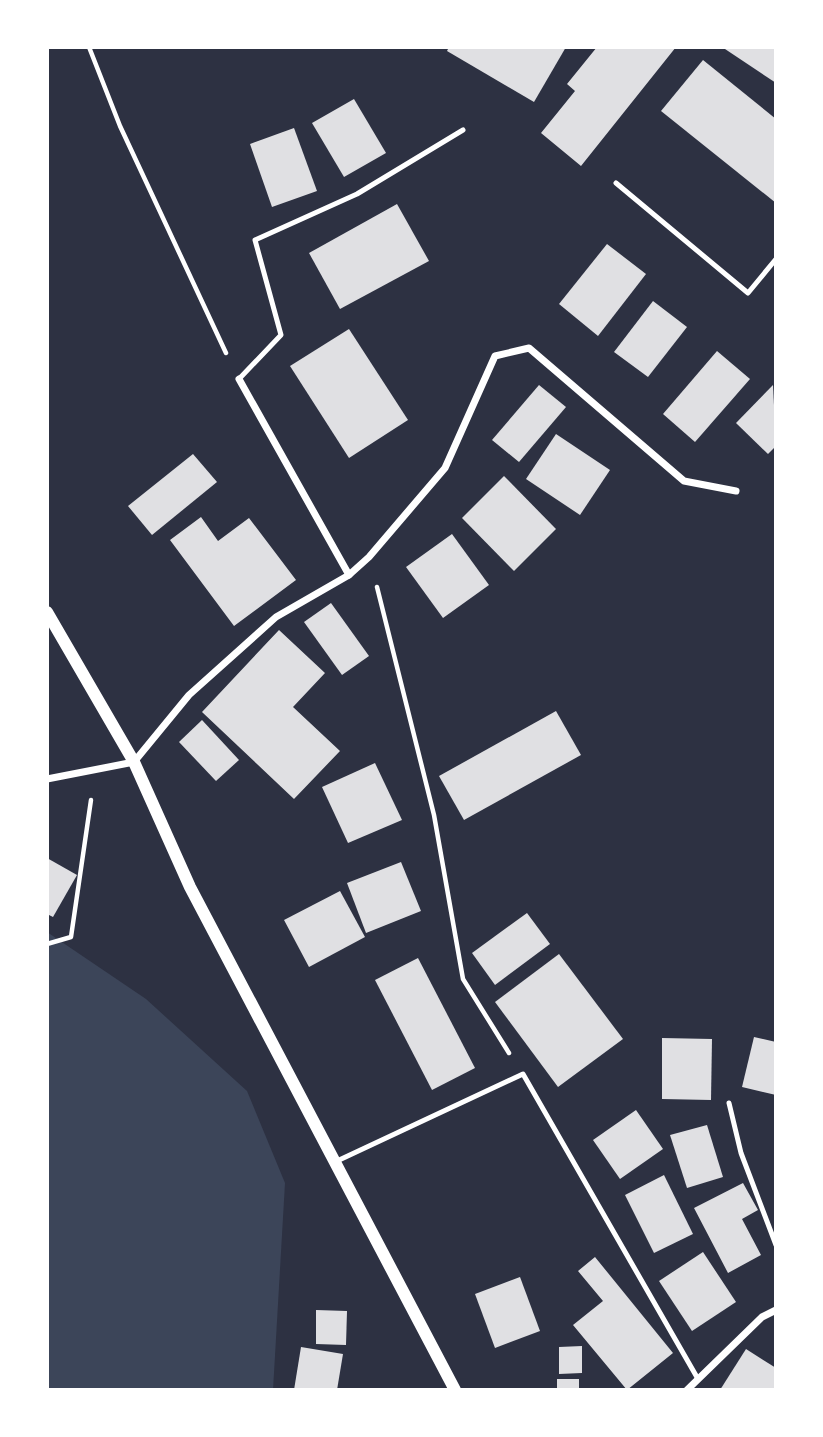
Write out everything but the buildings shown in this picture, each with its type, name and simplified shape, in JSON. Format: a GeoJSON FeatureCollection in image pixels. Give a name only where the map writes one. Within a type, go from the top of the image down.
{"type":"FeatureCollection","features":[{"type":"Feature","properties":{"kind":"street"},"geometry":{"type":"LineString","coordinates":[[47,779],[95,772],[134,762],[189,695],[276,617],[349,575],[369,557],[445,468],[495,356],[529,348],[684,481],[736,491]]}},
{"type":"Feature","properties":{"kind":"street"},"geometry":{"type":"LineString","coordinates":[[239,379],[349,575]]}},
{"type":"Feature","properties":{"kind":"street"},"geometry":{"type":"LineString","coordinates":[[47,612],[134,762],[190,887],[454,1390]]}},
{"type":"Feature","properties":{"kind":"street"},"geometry":{"type":"LineString","coordinates":[[687,1390],[762,1317],[776,1310]]}},
{"type":"Feature","properties":{"kind":"lane"},"geometry":{"type":"LineString","coordinates":[[239,379],[281,335],[255,240],[357,194],[463,130]]}},
{"type":"Feature","properties":{"kind":"lane"},"geometry":{"type":"LineString","coordinates":[[616,183],[748,293],[776,259]]}},
{"type":"Feature","properties":{"kind":"lane"},"geometry":{"type":"LineString","coordinates":[[335,1162],[523,1074],[698,1379]]}},
{"type":"Feature","properties":{"kind":"lane"},"geometry":{"type":"LineString","coordinates":[[729,1103],[741,1153],[776,1245]]}},
{"type":"Feature","properties":{"kind":"path"},"geometry":{"type":"LineString","coordinates":[[89,47],[120,126],[239,379]]}},
{"type":"Feature","properties":{"kind":"path"},"geometry":{"type":"LineString","coordinates":[[369,557],[434,814],[463,979],[523,1074]]}},
{"type":"Feature","properties":{"kind":"path"},"geometry":{"type":"LineString","coordinates":[[47,944],[71,937],[95,772]]}},
{"type":"Feature","properties":{"kind":"shaded area"},"geometry":{"type":"Polygon","coordinates":[[[47,932],[146,999],[247,1091],[285,1183],[273,1390],[47,1390],[47,932]]]}}]}
